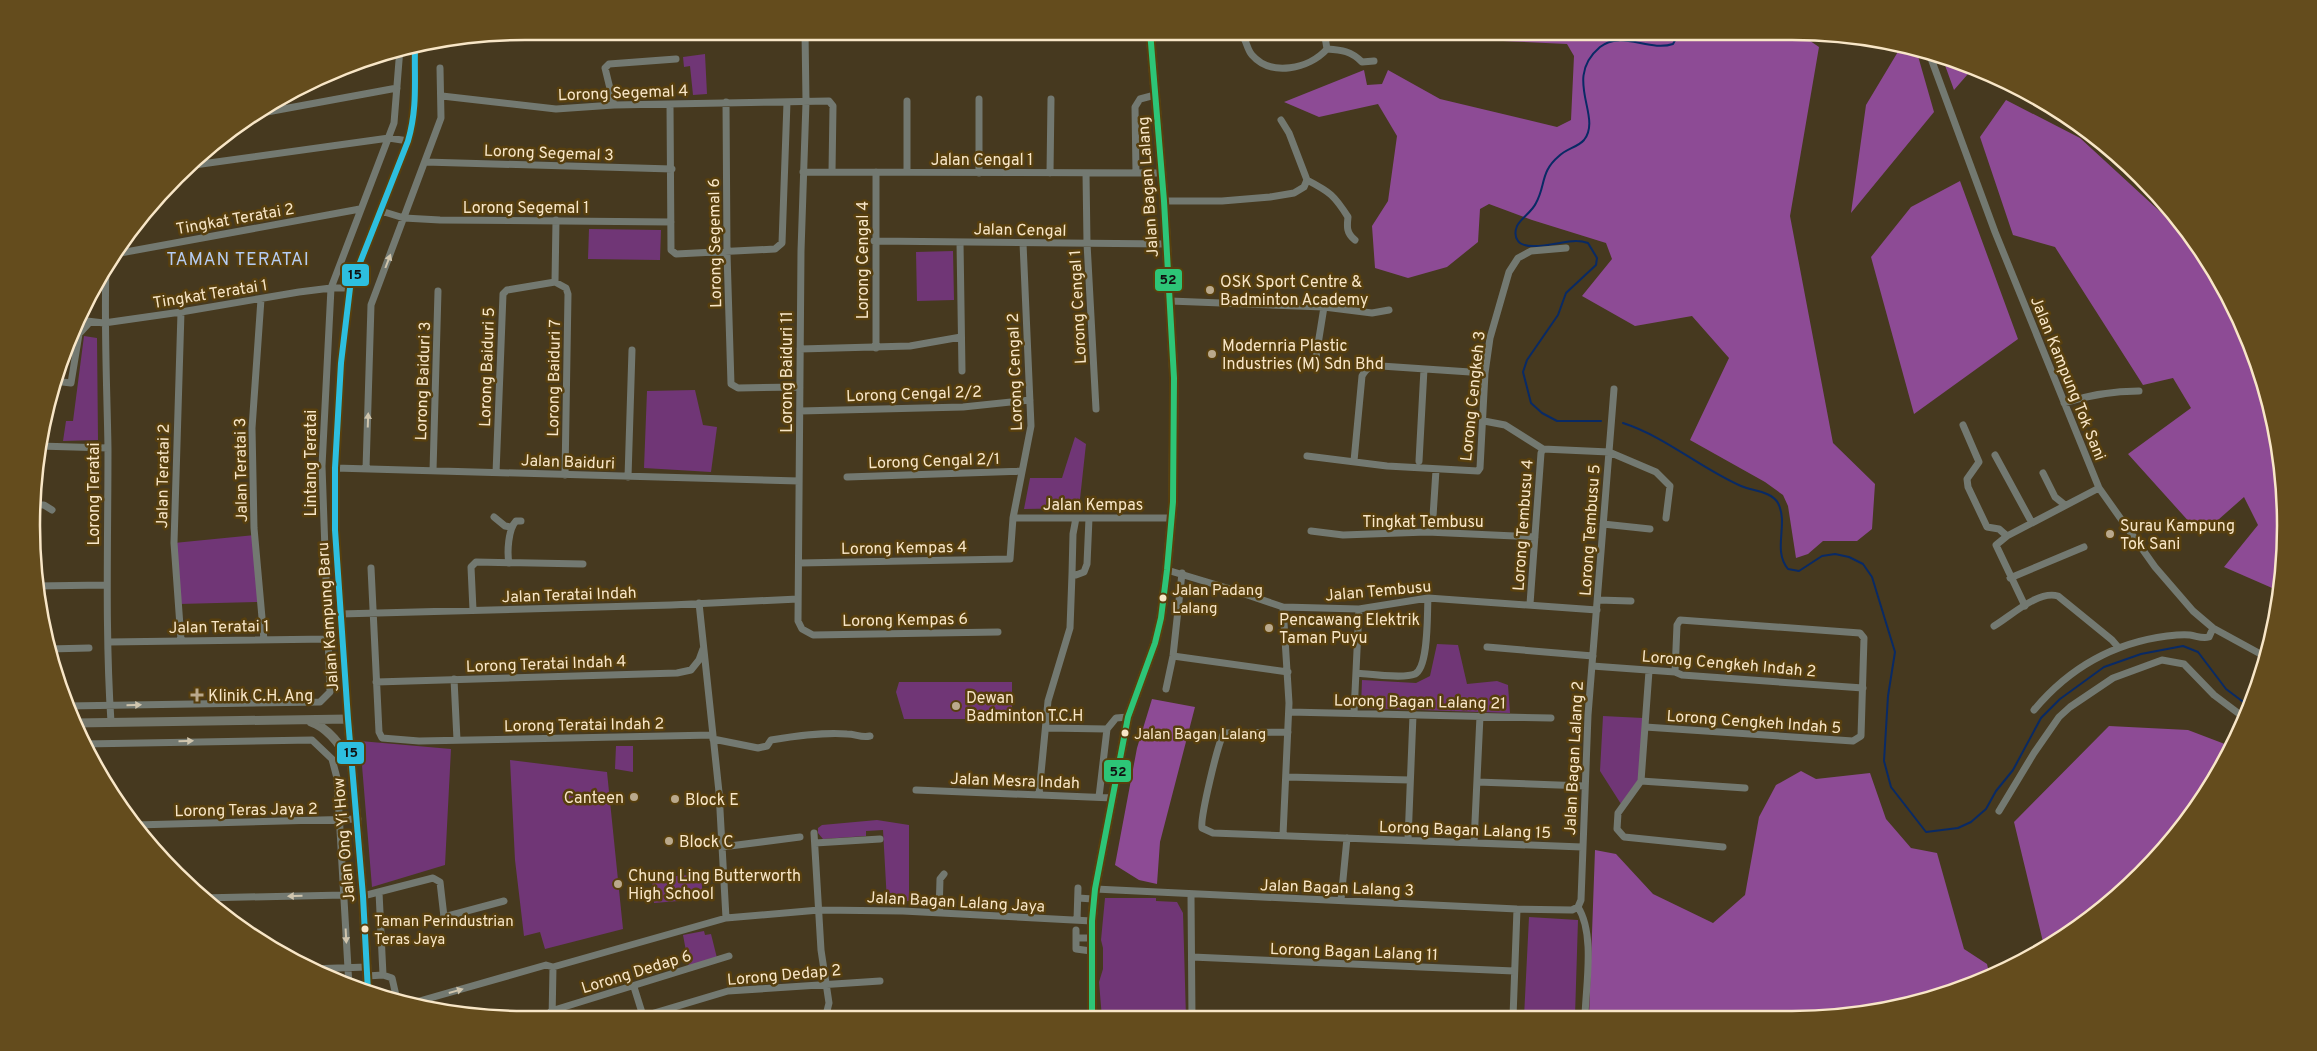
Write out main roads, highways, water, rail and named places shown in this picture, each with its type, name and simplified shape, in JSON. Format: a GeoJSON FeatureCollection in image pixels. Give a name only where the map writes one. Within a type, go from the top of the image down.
{"type":"FeatureCollection","features":[{"type":"Feature","properties":{"kind":"main road","name":"Jalan Bagan Lalang"},"geometry":{"type":"LineString","coordinates":[[1092,1011],[1091,938],[1095,889],[1128,717],[1155,644],[1167,570],[1172,518],[1174,423],[1170,301],[1151,40]]}},
{"type":"Feature","properties":{"kind":"main road","name":"Jalan Ong Yi How"},"geometry":{"type":"LineString","coordinates":[[306,720],[348,720],[364,896],[368,984]]}},
{"type":"Feature","properties":{"kind":"main road"},"geometry":{"type":"LineString","coordinates":[[82,723],[306,720],[322,726],[343,750],[352,766]]}},
{"type":"Feature","properties":{"kind":"waterway"},"geometry":{"type":"LineString","coordinates":[[1601,421],[1557,421],[1542,413],[1531,403],[1523,372],[1527,360],[1558,315],[1566,293],[1596,265],[1597,258],[1588,243],[1571,241],[1529,246],[1518,241],[1516,230],[1519,223],[1536,203],[1546,173],[1553,162],[1584,140],[1589,130],[1583,84],[1584,72],[1589,59],[1600,47],[1608,42],[1617,40]]}},
{"type":"Feature","properties":{"kind":"waterway"},"geometry":{"type":"LineString","coordinates":[[1617,40],[1664,46],[1673,44],[1675,40]]}},
{"type":"Feature","properties":{"kind":"waterway"},"geometry":{"type":"LineString","coordinates":[[1623,423],[1654,436],[1726,479],[1775,499],[1781,511],[1781,553],[1788,569],[1799,571],[1822,556],[1835,554],[1849,557],[1863,564],[1872,577],[1895,652],[1888,696],[1884,761],[1891,787],[1926,832],[1958,828],[1971,822],[1986,809],[1996,791],[2013,770],[2041,718],[2060,699],[2104,667],[2141,654],[2183,646],[2198,652],[2226,689],[2243,702]]}},
{"type":"Feature","properties":{"kind":"place","name":"OSK Sport Centre & Badminton Academy"},"geometry":{"type":"Point","coordinates":[1210,290]}},
{"type":"Feature","properties":{"kind":"place","name":"Modernria Plastic Industries (M) Sdn Bhd"},"geometry":{"type":"Point","coordinates":[1212,354]}},
{"type":"Feature","properties":{"kind":"place","name":"Surau Kampung Tok Sani"},"geometry":{"type":"Point","coordinates":[2110,534]}},
{"type":"Feature","properties":{"kind":"place","name":"Jalan Padang Lalang"},"geometry":{"type":"Point","coordinates":[1163,598]}},
{"type":"Feature","properties":{"kind":"place","name":"Pencawang Elektrik Taman Puyu"},"geometry":{"type":"Point","coordinates":[1269,628]}},
{"type":"Feature","properties":{"kind":"place","name":"Klinik C.H. Ang"},"geometry":{"type":"Point","coordinates":[197,695]}},
{"type":"Feature","properties":{"kind":"place","name":"Dewan Badminton T.C.H"},"geometry":{"type":"Point","coordinates":[956,706]}},
{"type":"Feature","properties":{"kind":"place","name":"Jalan Bagan Lalang"},"geometry":{"type":"Point","coordinates":[1125,733]}},
{"type":"Feature","properties":{"kind":"place","name":"Canteen"},"geometry":{"type":"Point","coordinates":[634,797]}},
{"type":"Feature","properties":{"kind":"place","name":"Block E"},"geometry":{"type":"Point","coordinates":[675,799]}},
{"type":"Feature","properties":{"kind":"place","name":"Block C"},"geometry":{"type":"Point","coordinates":[669,841]}},
{"type":"Feature","properties":{"kind":"place","name":"Chung Ling Butterworth High School"},"geometry":{"type":"Point","coordinates":[618,884]}},
{"type":"Feature","properties":{"kind":"place","name":"Taman Perindustrian Teras Jaya"},"geometry":{"type":"Point","coordinates":[365,929]}},
{"type":"Feature","properties":{"kind":"district","name":"TAMAN TERATAI"},"geometry":{"type":"Point","coordinates":[238,259]}}]}
